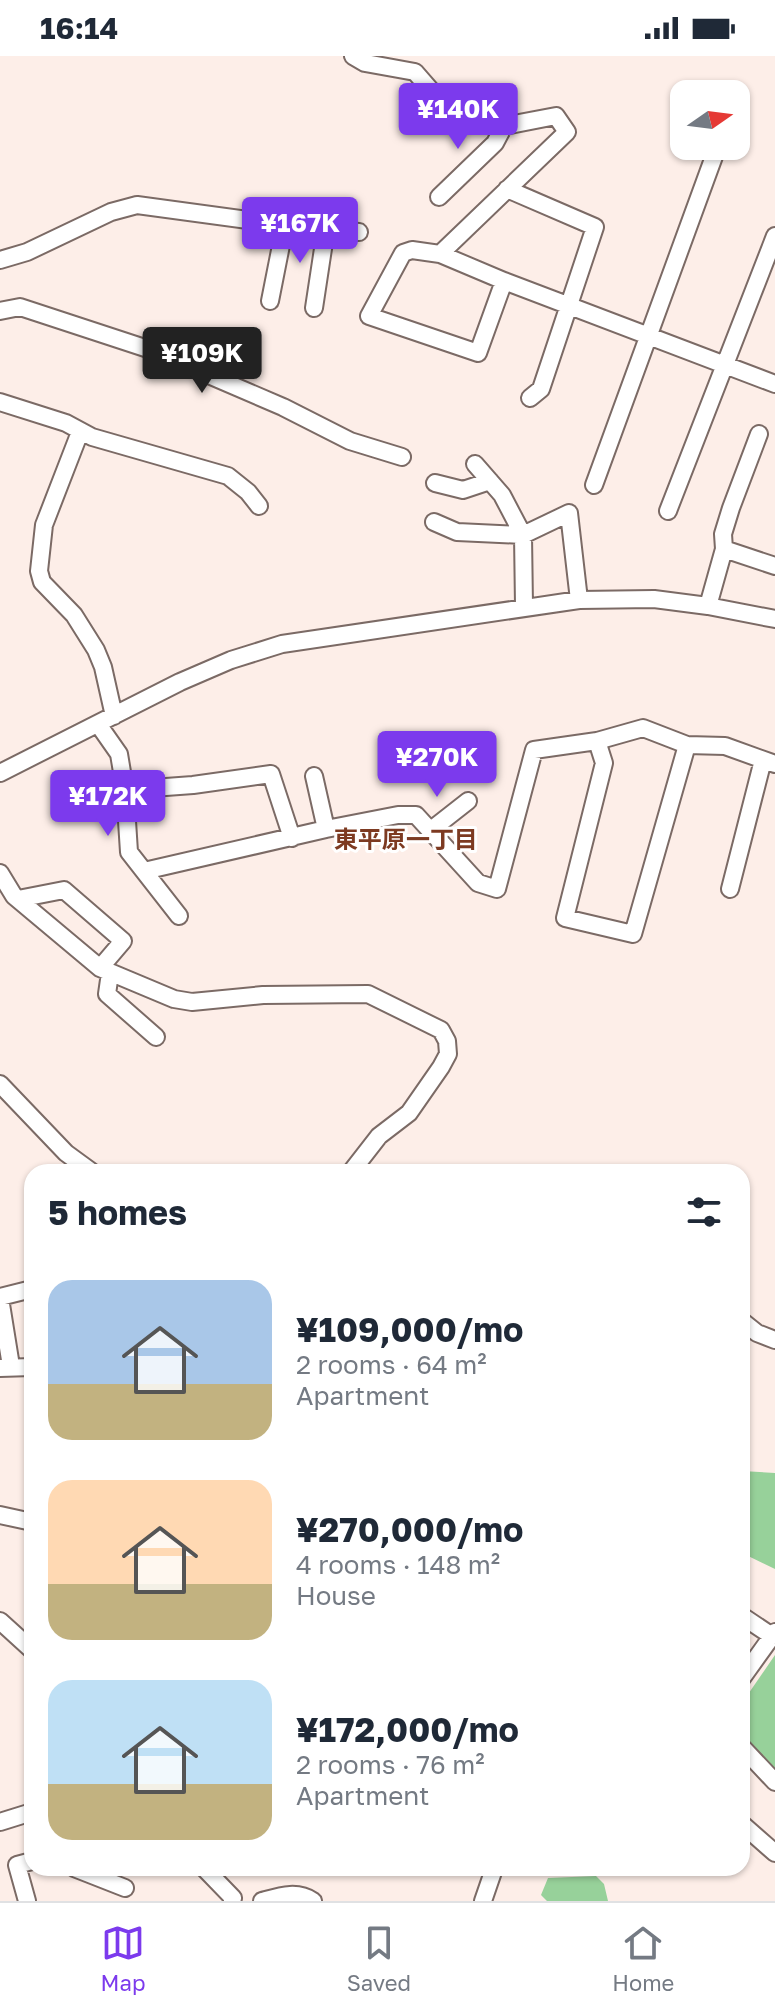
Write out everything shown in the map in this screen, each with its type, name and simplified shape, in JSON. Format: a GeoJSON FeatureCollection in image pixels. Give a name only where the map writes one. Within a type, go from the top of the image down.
{"type":"FeatureCollection","features":[{"type":"Feature","properties":{"kind":"street"},"geometry":{"type":"LineString","coordinates":[[353,56],[365,63],[415,72],[435,95],[480,123],[504,126],[556,116],[567,132],[440,254]]}},
{"type":"Feature","properties":{"kind":"street"},"geometry":{"type":"LineString","coordinates":[[439,197],[495,143],[504,126]]}},
{"type":"Feature","properties":{"kind":"street"},"geometry":{"type":"LineString","coordinates":[[594,485],[713,160]]}},
{"type":"Feature","properties":{"kind":"street"},"geometry":{"type":"LineString","coordinates":[[507,189],[595,227],[541,389],[530,398]]}},
{"type":"Feature","properties":{"kind":"street"},"geometry":{"type":"LineString","coordinates":[[0,260],[27,252],[111,212],[137,205],[359,232]]}},
{"type":"Feature","properties":{"kind":"street"},"geometry":{"type":"LineString","coordinates":[[270,301],[285,225]]}},
{"type":"Feature","properties":{"kind":"street"},"geometry":{"type":"LineString","coordinates":[[314,308],[326,229]]}},
{"type":"Feature","properties":{"kind":"street"},"geometry":{"type":"LineString","coordinates":[[668,511],[775,236]]}},
{"type":"Feature","properties":{"kind":"street"},"geometry":{"type":"LineString","coordinates":[[504,281],[478,353],[369,316],[403,253],[412,250],[440,254],[775,384]]}},
{"type":"Feature","properties":{"kind":"street"},"geometry":{"type":"LineString","coordinates":[[0,311],[20,307],[148,349],[283,407],[350,441],[402,457]]}},
{"type":"Feature","properties":{"kind":"street"},"geometry":{"type":"LineString","coordinates":[[0,402],[66,423],[80,432],[228,476],[248,492],[259,506]]}},
{"type":"Feature","properties":{"kind":"street"},"geometry":{"type":"LineString","coordinates":[[80,432],[44,525],[39,571],[42,582],[74,615],[96,650],[114,716]]}},
{"type":"Feature","properties":{"kind":"street"},"geometry":{"type":"LineString","coordinates":[[708,606],[724,549],[723,534],[759,434]]}},
{"type":"Feature","properties":{"kind":"street"},"geometry":{"type":"LineString","coordinates":[[475,464],[502,495],[523,535],[524,606]]}},
{"type":"Feature","properties":{"kind":"street"},"geometry":{"type":"LineString","coordinates":[[435,483],[463,490],[490,481]]}},
{"type":"Feature","properties":{"kind":"street"},"geometry":{"type":"LineString","coordinates":[[434,522],[457,532],[523,535],[569,513],[579,600]]}},
{"type":"Feature","properties":{"kind":"street"},"geometry":{"type":"LineString","coordinates":[[724,549],[775,566]]}},
{"type":"Feature","properties":{"kind":"street"},"geometry":{"type":"LineString","coordinates":[[0,773],[218,665],[282,644],[579,600],[654,599],[775,619]]}},
{"type":"Feature","properties":{"kind":"street"},"geometry":{"type":"LineString","coordinates":[[98,724],[119,754],[129,852],[179,916]]}},
{"type":"Feature","properties":{"kind":"street"},"geometry":{"type":"LineString","coordinates":[[144,871],[326,829],[416,815],[478,883],[497,889],[534,750],[597,741],[643,728],[687,745],[725,746],[769,762],[730,889]]}},
{"type":"Feature","properties":{"kind":"street"},"geometry":{"type":"LineString","coordinates":[[597,741],[604,763],[565,918],[633,934],[687,745]]}},
{"type":"Feature","properties":{"kind":"street"},"geometry":{"type":"LineString","coordinates":[[125,790],[193,785],[271,774],[292,838]]}},
{"type":"Feature","properties":{"kind":"street"},"geometry":{"type":"LineString","coordinates":[[314,776],[326,829]]}},
{"type":"Feature","properties":{"kind":"street"},"geometry":{"type":"LineString","coordinates":[[431,830],[468,801]]}},
{"type":"Feature","properties":{"kind":"street"},"geometry":{"type":"LineString","coordinates":[[0,873],[18,899],[105,971],[174,999],[192,1002],[263,995],[368,994],[441,1030],[447,1041],[448,1054],[441,1067],[409,1113],[379,1136],[357,1164]]}},
{"type":"Feature","properties":{"kind":"street"},"geometry":{"type":"LineString","coordinates":[[18,899],[64,890],[123,941],[105,971],[107,994],[156,1037]]}},
{"type":"Feature","properties":{"kind":"street"},"geometry":{"type":"LineString","coordinates":[[0,1084],[66,1153],[81,1164]]}},
{"type":"Feature","properties":{"kind":"street"},"geometry":{"type":"LineString","coordinates":[[6,1367],[0,1297],[24,1291]]}},
{"type":"Feature","properties":{"kind":"street"},"geometry":{"type":"LineString","coordinates":[[750,1327],[775,1340]]}},
{"type":"Feature","properties":{"kind":"street"},"geometry":{"type":"LineString","coordinates":[[0,1515],[24,1520]]}},
{"type":"Feature","properties":{"kind":"street"},"geometry":{"type":"LineString","coordinates":[[750,1620],[774,1634],[750,1667]]}},
{"type":"Feature","properties":{"kind":"street"},"geometry":{"type":"LineString","coordinates":[[0,1621],[24,1643]]}},
{"type":"Feature","properties":{"kind":"street"},"geometry":{"type":"LineString","coordinates":[[750,1755],[775,1782]]}},
{"type":"Feature","properties":{"kind":"street"},"geometry":{"type":"LineString","coordinates":[[0,1822],[24,1814]]}},
{"type":"Feature","properties":{"kind":"street"},"geometry":{"type":"LineString","coordinates":[[750,1831],[775,1853]]}},
{"type":"Feature","properties":{"kind":"street"},"geometry":{"type":"LineString","coordinates":[[24,1863],[17,1865],[27,1901]]}},
{"type":"Feature","properties":{"kind":"street"},"geometry":{"type":"LineString","coordinates":[[94,1876],[125,1888]]}},
{"type":"Feature","properties":{"kind":"street"},"geometry":{"type":"LineString","coordinates":[[212,1876],[234,1900]]}},
{"type":"Feature","properties":{"kind":"street"},"geometry":{"type":"LineString","coordinates":[[483,1901],[492,1876]]}},
{"type":"Feature","properties":{"kind":"street"},"geometry":{"type":"LineString","coordinates":[[262,1901],[285,1894],[306,1896],[313,1901]]}},
{"type":"Feature","properties":{"kind":"green space"},"geometry":{"type":"Polygon","coordinates":[[[750,1471],[775,1473],[775,1569],[750,1557],[750,1471]]]}},
{"type":"Feature","properties":{"kind":"green space"},"geometry":{"type":"Polygon","coordinates":[[[775,1655],[775,1768],[750,1742],[750,1691],[775,1655]]]}},
{"type":"Feature","properties":{"kind":"green space"},"geometry":{"type":"Polygon","coordinates":[[[596,1876],[604,1884],[608,1901],[547,1901],[541,1895],[548,1878],[596,1876]]]}},
{"type":"Feature","properties":{"kind":"district","name":"東平原一丁目"},"geometry":{"type":"Point","coordinates":[406,838]}}]}
